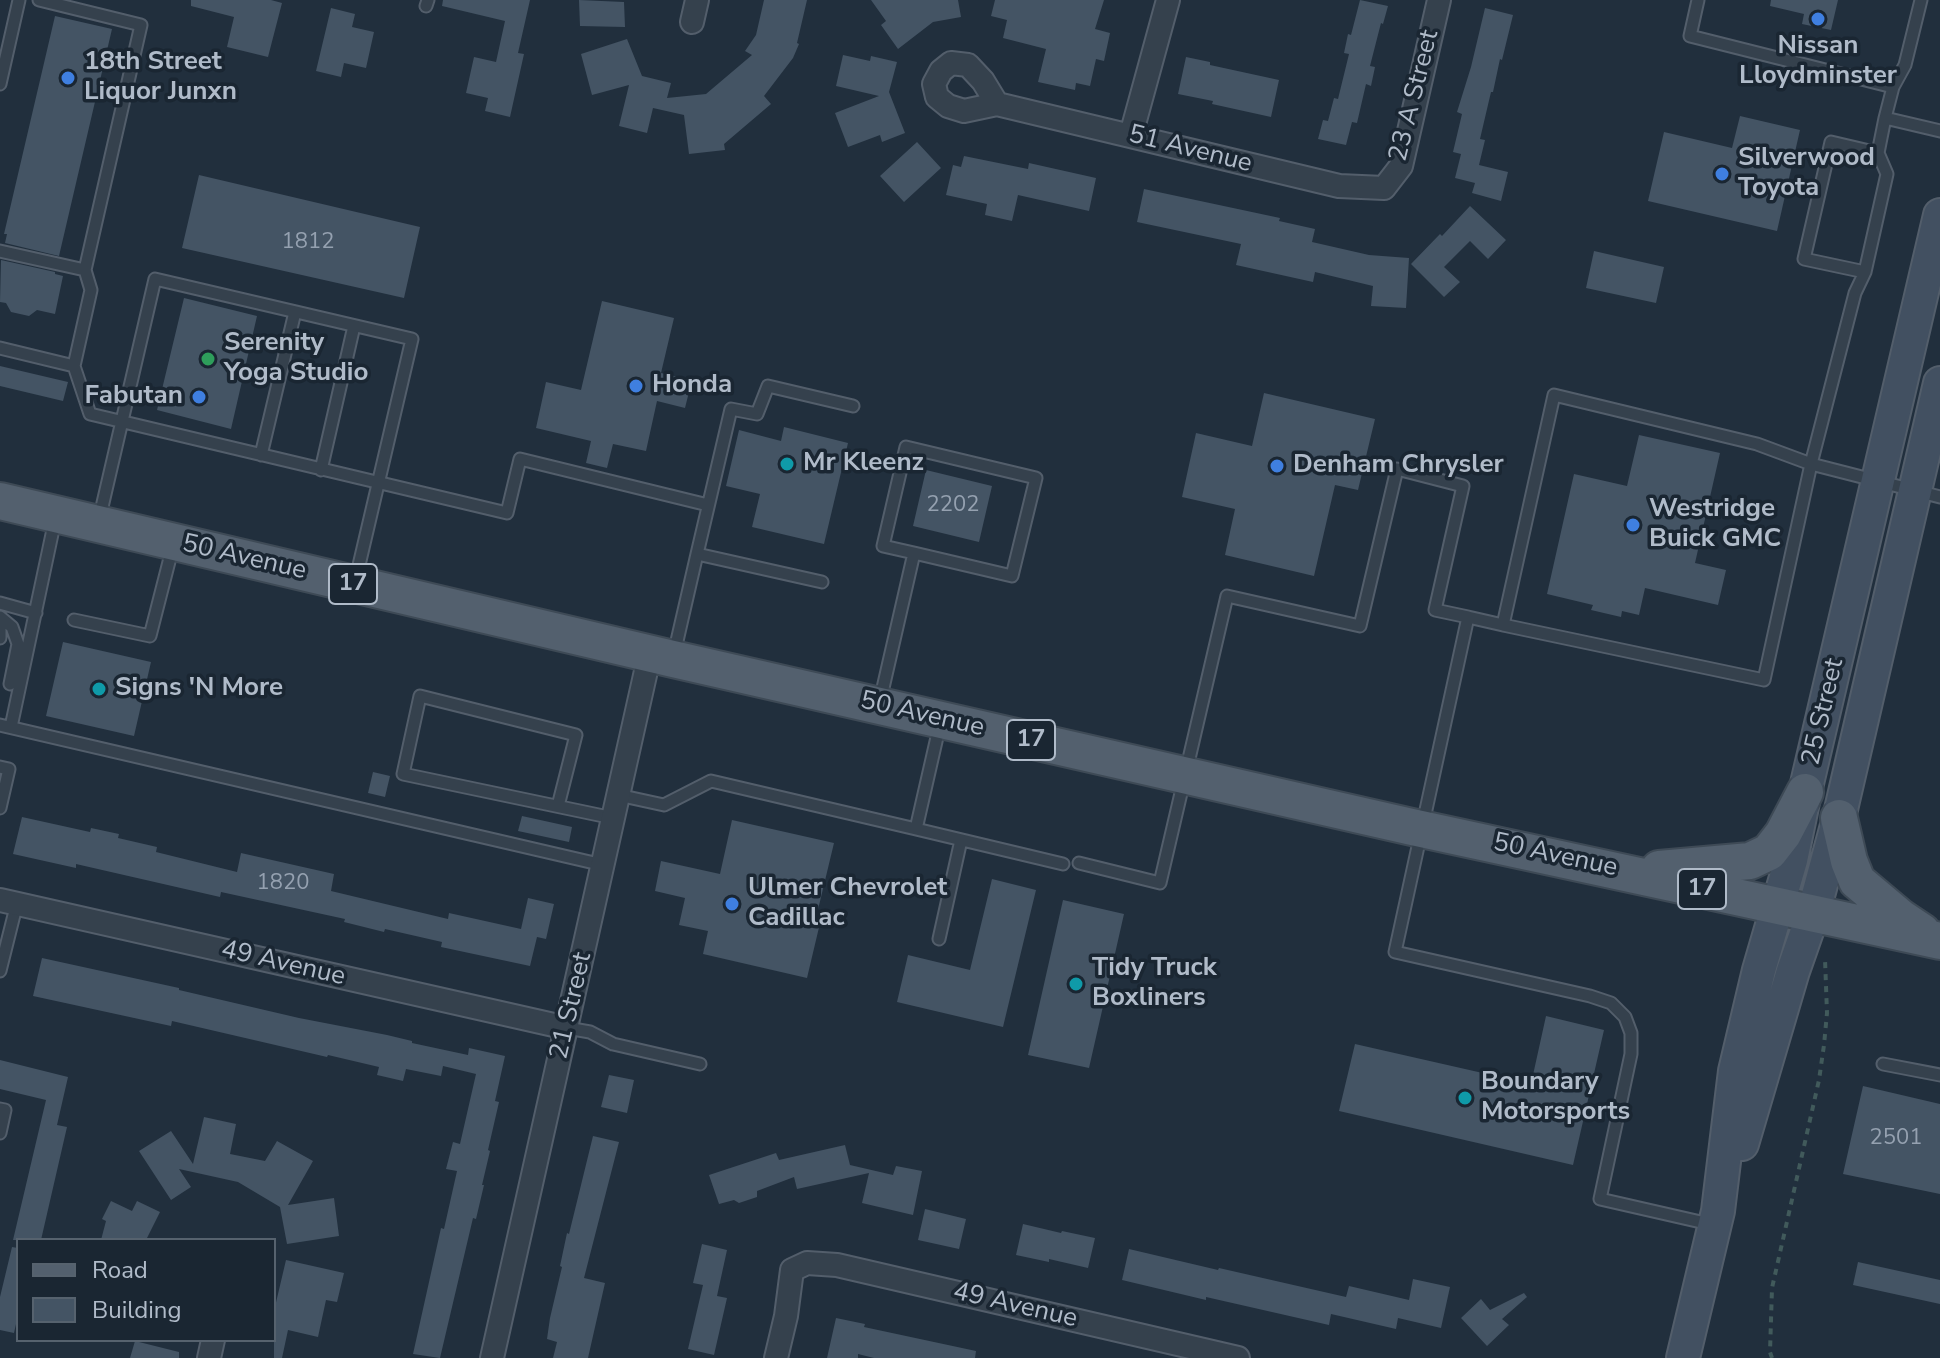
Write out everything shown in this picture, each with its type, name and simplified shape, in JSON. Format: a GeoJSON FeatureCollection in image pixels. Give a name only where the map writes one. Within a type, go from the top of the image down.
{"type":"FeatureCollection","features":[{"type":"Feature","properties":{"kind":"main road","name":"25 Street"},"geometry":{"type":"LineString","coordinates":[[1796,910],[1791,860],[1805,792],[1940,215]]}},
{"type":"Feature","properties":{"kind":"main road","name":"25 Street"},"geometry":{"type":"LineString","coordinates":[[1683,1358],[1716,1218],[1735,1071],[1759,970],[1796,910],[1839,818],[1928,493],[1940,383]]}},
{"type":"Feature","properties":{"kind":"main road","name":"50 Avenue"},"geometry":{"type":"LineString","coordinates":[[0,501],[941,720],[1422,829],[1937,940]]}},
{"type":"Feature","properties":{"kind":"main road"},"geometry":{"type":"LineString","coordinates":[[1626,871],[1750,861],[1769,852],[1783,834],[1805,792]]}},
{"type":"Feature","properties":{"kind":"main road"},"geometry":{"type":"LineString","coordinates":[[1839,818],[1857,881],[1901,918],[1937,940]]}},
{"type":"Feature","properties":{"kind":"street"},"geometry":{"type":"LineString","coordinates":[[1131,135],[1168,0]]}},
{"type":"Feature","properties":{"kind":"street","name":"23 A Street"},"geometry":{"type":"LineString","coordinates":[[1384,188],[1401,166],[1439,0]]}},
{"type":"Feature","properties":{"kind":"street","name":"51 Avenue"},"geometry":{"type":"LineString","coordinates":[[997,104],[1339,186],[1384,188]]}},
{"type":"Feature","properties":{"kind":"street","name":"21 Street"},"geometry":{"type":"LineString","coordinates":[[492,1358],[618,795],[661,656]]}},
{"type":"Feature","properties":{"kind":"street","name":"49 Avenue"},"geometry":{"type":"LineString","coordinates":[[8,902],[567,1028]]}},
{"type":"Feature","properties":{"kind":"street","name":"49 Avenue"},"geometry":{"type":"LineString","coordinates":[[776,1358],[792,1270],[807,1263],[837,1265],[1238,1358]]}},
{"type":"Feature","properties":{"kind":"lane"},"geometry":{"type":"LineString","coordinates":[[0,84],[19,0]]}},
{"type":"Feature","properties":{"kind":"lane"},"geometry":{"type":"LineString","coordinates":[[39,0],[141,25],[85,270],[91,290],[74,366],[90,414],[507,513],[520,459],[708,505]]}},
{"type":"Feature","properties":{"kind":"lane"},"geometry":{"type":"LineString","coordinates":[[1698,0],[1690,36],[1893,87]]}},
{"type":"Feature","properties":{"kind":"lane"},"geometry":{"type":"LineString","coordinates":[[1079,863],[1160,883],[1227,596],[1360,626],[1397,469],[1463,486],[1435,610],[1764,680],[1811,464],[1855,293],[1865,272],[1887,174],[1878,153],[1885,118],[1893,87],[1905,65],[1921,0]]}},
{"type":"Feature","properties":{"kind":"lane"},"geometry":{"type":"LineString","coordinates":[[1885,118],[1940,131]]}},
{"type":"Feature","properties":{"kind":"lane"},"geometry":{"type":"LineString","coordinates":[[1865,272],[1804,259],[1831,142],[1878,153]]}},
{"type":"Feature","properties":{"kind":"lane"},"geometry":{"type":"LineString","coordinates":[[0,251],[85,270]]}},
{"type":"Feature","properties":{"kind":"lane"},"geometry":{"type":"LineString","coordinates":[[98,524],[155,279],[412,339],[354,584]]}},
{"type":"Feature","properties":{"kind":"lane"},"geometry":{"type":"LineString","coordinates":[[261,455],[295,312]]}},
{"type":"Feature","properties":{"kind":"lane"},"geometry":{"type":"LineString","coordinates":[[321,470],[354,326]]}},
{"type":"Feature","properties":{"kind":"lane"},"geometry":{"type":"LineString","coordinates":[[0,348],[74,366]]}},
{"type":"Feature","properties":{"kind":"lane"},"geometry":{"type":"LineString","coordinates":[[661,656],[697,554],[731,409],[757,414],[768,386],[853,406]]}},
{"type":"Feature","properties":{"kind":"lane"},"geometry":{"type":"LineString","coordinates":[[1503,625],[1554,395],[1757,444],[1811,464],[1928,493]]}},
{"type":"Feature","properties":{"kind":"lane"},"geometry":{"type":"LineString","coordinates":[[906,447],[1036,478],[1012,576],[914,553],[883,546],[906,447]]}},
{"type":"Feature","properties":{"kind":"lane"},"geometry":{"type":"LineString","coordinates":[[10,684],[36,613],[57,514]]}},
{"type":"Feature","properties":{"kind":"lane"},"geometry":{"type":"LineString","coordinates":[[74,620],[150,636],[174,542]]}},
{"type":"Feature","properties":{"kind":"lane"},"geometry":{"type":"LineString","coordinates":[[879,705],[914,553]]}},
{"type":"Feature","properties":{"kind":"lane"},"geometry":{"type":"LineString","coordinates":[[697,554],[822,582]]}},
{"type":"Feature","properties":{"kind":"lane"},"geometry":{"type":"LineString","coordinates":[[0,603],[36,613]]}},
{"type":"Feature","properties":{"kind":"lane"},"geometry":{"type":"LineString","coordinates":[[1468,617],[1395,952],[1611,1003],[1625,1017],[1631,1033],[1631,1054],[1600,1199],[1716,1218]]}},
{"type":"Feature","properties":{"kind":"lane"},"geometry":{"type":"LineString","coordinates":[[0,618],[12,627],[18,644],[5,726],[603,865]]}},
{"type":"Feature","properties":{"kind":"lane"},"geometry":{"type":"LineString","coordinates":[[0,618],[0,638]]}},
{"type":"Feature","properties":{"kind":"lane"},"geometry":{"type":"LineString","coordinates":[[558,806],[576,735],[420,696],[403,774],[613,818]]}},
{"type":"Feature","properties":{"kind":"lane"},"geometry":{"type":"LineString","coordinates":[[916,829],[941,720]]}},
{"type":"Feature","properties":{"kind":"lane"},"geometry":{"type":"LineString","coordinates":[[0,767],[9,769],[0,808]]}},
{"type":"Feature","properties":{"kind":"lane"},"geometry":{"type":"LineString","coordinates":[[618,795],[664,805],[711,781],[1063,864]]}},
{"type":"Feature","properties":{"kind":"lane"},"geometry":{"type":"LineString","coordinates":[[939,939],[961,840]]}},
{"type":"Feature","properties":{"kind":"lane"},"geometry":{"type":"LineString","coordinates":[[0,971],[8,902]]}},
{"type":"Feature","properties":{"kind":"lane"},"geometry":{"type":"LineString","coordinates":[[567,1028],[590,1032],[613,1044],[700,1064]]}},
{"type":"Feature","properties":{"kind":"lane"},"geometry":{"type":"LineString","coordinates":[[1883,1064],[1940,1075]]}},
{"type":"Feature","properties":{"kind":"lane"},"geometry":{"type":"LineString","coordinates":[[0,1109],[5,1110],[0,1133]]}},
{"type":"Feature","properties":{"kind":"path"},"geometry":{"type":"LineString","coordinates":[[1765,1358],[1771,1355],[1772,1288],[1819,1080],[1827,1013],[1825,952]]}},
{"type":"Feature","properties":{"kind":"building"},"geometry":{"type":"Polygon","coordinates":[[[191,0],[271,0],[282,3],[268,57],[227,47],[234,17],[191,6],[191,0]]]}},
{"type":"Feature","properties":{"kind":"building"},"geometry":{"type":"Polygon","coordinates":[[[443,0],[530,0],[518,53],[524,54],[510,117],[485,111],[488,98],[466,93],[474,57],[496,62],[505,21],[442,6],[443,0]]]}},
{"type":"Feature","properties":{"kind":"building"},"geometry":{"type":"Polygon","coordinates":[[[579,0],[624,2],[625,27],[580,26],[579,0]]]}},
{"type":"Feature","properties":{"kind":"building"},"geometry":{"type":"Polygon","coordinates":[[[764,0],[807,0],[799,44],[793,58],[764,96],[771,104],[724,144],[725,150],[689,154],[684,115],[653,108],[647,133],[619,126],[629,85],[592,95],[581,54],[627,39],[642,76],[671,83],[667,98],[706,94],[752,55],[745,51],[756,35],[764,0]]]}},
{"type":"Feature","properties":{"kind":"building"},"geometry":{"type":"Polygon","coordinates":[[[871,0],[958,0],[961,17],[933,22],[898,49],[881,25],[886,21],[871,0]]]}},
{"type":"Feature","properties":{"kind":"building"},"geometry":{"type":"Polygon","coordinates":[[[995,0],[1104,0],[1095,29],[1110,33],[1104,61],[1096,59],[1090,86],[1076,83],[1075,90],[1038,82],[1046,49],[1003,38],[1007,20],[991,16],[995,0]]]}},
{"type":"Feature","properties":{"kind":"building"},"geometry":{"type":"Polygon","coordinates":[[[1360,0],[1388,6],[1370,66],[1375,67],[1371,86],[1366,84],[1357,123],[1352,122],[1346,145],[1318,139],[1323,120],[1328,121],[1334,98],[1338,99],[1349,54],[1344,53],[1348,34],[1351,35],[1360,0]]]}},
{"type":"Feature","properties":{"kind":"building","name":"Nissan Lloydminster"},"geometry":{"type":"Polygon","coordinates":[[[1771,0],[1838,0],[1831,30],[1802,24],[1804,14],[1770,6],[1771,0]]]}},
{"type":"Feature","properties":{"kind":"building"},"geometry":{"type":"Polygon","coordinates":[[[331,8],[355,14],[352,27],[374,32],[366,68],[344,63],[341,77],[316,71],[331,8]]]}},
{"type":"Feature","properties":{"kind":"building"},"geometry":{"type":"Polygon","coordinates":[[[1485,8],[1513,15],[1480,139],[1485,140],[1479,165],[1508,172],[1501,201],[1472,193],[1475,183],[1455,178],[1461,154],[1453,152],[1462,114],[1457,112],[1485,8]]]}},
{"type":"Feature","properties":{"kind":"building"},"geometry":{"type":"Polygon","coordinates":[[[55,16],[112,29],[59,256],[5,243],[7,234],[4,234],[55,16]]]}},
{"type":"Feature","properties":{"kind":"building"},"geometry":{"type":"Polygon","coordinates":[[[843,55],[870,61],[871,56],[897,62],[889,92],[905,133],[882,142],[880,135],[848,147],[835,113],[879,96],[836,86],[843,55]]]}},
{"type":"Feature","properties":{"kind":"building"},"geometry":{"type":"Polygon","coordinates":[[[1186,57],[1279,80],[1271,117],[1178,94],[1186,57]]]}},
{"type":"Feature","properties":{"kind":"building","name":"Silverwood Toyota"},"geometry":{"type":"Polygon","coordinates":[[[1740,116],[1800,130],[1777,231],[1648,201],[1664,132],[1732,148],[1740,116]]]}},
{"type":"Feature","properties":{"kind":"building"},"geometry":{"type":"Polygon","coordinates":[[[917,142],[941,168],[904,202],[880,176],[917,142]]]}},
{"type":"Feature","properties":{"kind":"building"},"geometry":{"type":"Polygon","coordinates":[[[964,156],[1028,169],[1029,163],[1096,178],[1089,211],[1018,195],[1012,221],[985,215],[987,204],[946,195],[953,165],[961,167],[964,156]]]}},
{"type":"Feature","properties":{"kind":"building"},"geometry":{"type":"Polygon","coordinates":[[[199,175],[420,227],[404,298],[182,248],[199,175]]]}},
{"type":"Feature","properties":{"kind":"building"},"geometry":{"type":"Polygon","coordinates":[[[1144,189],[1280,218],[1279,221],[1315,229],[1312,242],[1369,255],[1409,258],[1406,308],[1371,306],[1373,286],[1315,272],[1313,282],[1236,265],[1241,244],[1137,222],[1144,189]]]}},
{"type":"Feature","properties":{"kind":"building"},"geometry":{"type":"Polygon","coordinates":[[[1470,206],[1506,240],[1488,259],[1470,241],[1444,267],[1460,282],[1444,297],[1411,264],[1470,206]]]}},
{"type":"Feature","properties":{"kind":"building"},"geometry":{"type":"Polygon","coordinates":[[[1594,251],[1664,267],[1656,303],[1586,288],[1594,251]]]}},
{"type":"Feature","properties":{"kind":"building"},"geometry":{"type":"Polygon","coordinates":[[[1,260],[63,276],[55,314],[37,310],[29,316],[11,312],[6,303],[0,302],[1,260]]]}},
{"type":"Feature","properties":{"kind":"building"},"geometry":{"type":"Polygon","coordinates":[[[184,298],[257,316],[231,429],[157,410],[184,298]]]}},
{"type":"Feature","properties":{"kind":"building","name":"Honda"},"geometry":{"type":"Polygon","coordinates":[[[602,301],[674,318],[661,373],[692,380],[685,408],[657,401],[646,451],[613,444],[607,468],[586,463],[591,441],[536,428],[546,382],[581,390],[602,301]]]}},
{"type":"Feature","properties":{"kind":"building"},"geometry":{"type":"Polygon","coordinates":[[[0,366],[68,382],[63,401],[0,386],[0,366]]]}},
{"type":"Feature","properties":{"kind":"building","name":"Denham Chrysler"},"geometry":{"type":"Polygon","coordinates":[[[1264,393],[1375,419],[1358,490],[1335,485],[1314,576],[1225,555],[1235,509],[1182,497],[1196,433],[1252,446],[1264,393]]]}},
{"type":"Feature","properties":{"kind":"building","name":"Mr Kleenz"},"geometry":{"type":"Polygon","coordinates":[[[784,427],[848,443],[824,544],[752,527],[760,494],[726,486],[739,430],[781,441],[784,427]]]}},
{"type":"Feature","properties":{"kind":"building","name":"Westridge Buick GMC"},"geometry":{"type":"Polygon","coordinates":[[[1639,435],[1720,453],[1695,563],[1726,570],[1718,605],[1645,588],[1639,615],[1622,611],[1621,617],[1591,610],[1593,605],[1547,594],[1574,474],[1627,486],[1639,435]]]}},
{"type":"Feature","properties":{"kind":"building"},"geometry":{"type":"Polygon","coordinates":[[[926,470],[992,486],[979,542],[913,526],[926,470]]]}},
{"type":"Feature","properties":{"kind":"building","name":"Signs 'N More"},"geometry":{"type":"Polygon","coordinates":[[[63,642],[151,662],[134,736],[46,716],[63,642]]]}},
{"type":"Feature","properties":{"kind":"building"},"geometry":{"type":"Polygon","coordinates":[[[373,772],[390,776],[385,797],[368,793],[373,772]]]}},
{"type":"Feature","properties":{"kind":"building"},"geometry":{"type":"Polygon","coordinates":[[[522,816],[572,827],[569,842],[518,831],[522,816]]]}},
{"type":"Feature","properties":{"kind":"building"},"geometry":{"type":"Polygon","coordinates":[[[22,817],[90,832],[91,828],[119,834],[118,838],[157,847],[156,852],[237,872],[241,853],[334,874],[331,891],[448,919],[449,913],[521,929],[528,898],[554,904],[546,939],[537,937],[530,966],[441,947],[442,942],[385,929],[384,932],[344,922],[345,919],[221,892],[220,897],[76,864],[76,868],[13,854],[22,817]]]}},
{"type":"Feature","properties":{"kind":"building","name":"Ulmer Chevrolet Cadillac"},"geometry":{"type":"Polygon","coordinates":[[[732,820],[834,843],[816,918],[821,919],[807,978],[703,954],[708,931],[679,925],[685,898],[655,891],[661,861],[720,874],[732,820]]]}},
{"type":"Feature","properties":{"kind":"building"},"geometry":{"type":"Polygon","coordinates":[[[992,879],[1036,890],[1003,1027],[897,1002],[908,955],[970,970],[992,879]]]}},
{"type":"Feature","properties":{"kind":"building","name":"Tidy Truck Boxliners"},"geometry":{"type":"Polygon","coordinates":[[[1063,900],[1124,914],[1089,1068],[1028,1055],[1063,900]]]}},
{"type":"Feature","properties":{"kind":"building"},"geometry":{"type":"Polygon","coordinates":[[[42,958],[468,1055],[469,1048],[505,1056],[495,1101],[499,1102],[484,1185],[476,1219],[473,1218],[440,1358],[413,1354],[457,1171],[446,1169],[453,1142],[460,1144],[476,1074],[443,1066],[441,1076],[406,1069],[403,1081],[377,1075],[379,1067],[328,1055],[172,1021],[171,1026],[33,996],[42,958]]]}},
{"type":"Feature","properties":{"kind":"building","name":"Boundary Motorsports"},"geometry":{"type":"Polygon","coordinates":[[[1546,1016],[1604,1030],[1573,1165],[1339,1111],[1355,1044],[1531,1084],[1546,1016]]]}},
{"type":"Feature","properties":{"kind":"building"},"geometry":{"type":"Polygon","coordinates":[[[0,1060],[68,1077],[57,1125],[67,1127],[41,1238],[13,1240],[46,1100],[0,1089],[0,1060]]]}},
{"type":"Feature","properties":{"kind":"building"},"geometry":{"type":"Polygon","coordinates":[[[609,1075],[634,1080],[627,1113],[601,1107],[609,1075]]]}},
{"type":"Feature","properties":{"kind":"building"},"geometry":{"type":"Polygon","coordinates":[[[1863,1086],[1940,1104],[1940,1194],[1843,1174],[1863,1086]]]}},
{"type":"Feature","properties":{"kind":"building"},"geometry":{"type":"Polygon","coordinates":[[[204,1117],[236,1124],[230,1154],[265,1161],[277,1141],[313,1161],[288,1205],[334,1198],[339,1236],[287,1244],[280,1207],[238,1182],[179,1169],[191,1187],[171,1200],[139,1151],[171,1131],[193,1164],[204,1117]]]}},
{"type":"Feature","properties":{"kind":"building"},"geometry":{"type":"Polygon","coordinates":[[[593,1136],[619,1142],[584,1278],[605,1283],[588,1358],[553,1358],[557,1342],[547,1339],[550,1318],[567,1233],[593,1136]]]}},
{"type":"Feature","properties":{"kind":"building"},"geometry":{"type":"Polygon","coordinates":[[[845,1145],[850,1165],[893,1175],[896,1166],[922,1171],[913,1215],[862,1203],[869,1173],[797,1189],[794,1177],[757,1191],[757,1197],[739,1203],[734,1200],[719,1204],[709,1175],[776,1153],[779,1160],[845,1145]]]}},
{"type":"Feature","properties":{"kind":"building"},"geometry":{"type":"Polygon","coordinates":[[[111,1201],[132,1211],[137,1201],[160,1212],[147,1238],[102,1238],[106,1221],[102,1219],[111,1201]]]}},
{"type":"Feature","properties":{"kind":"building"},"geometry":{"type":"Polygon","coordinates":[[[925,1209],[966,1219],[959,1249],[918,1240],[925,1209]]]}},
{"type":"Feature","properties":{"kind":"building"},"geometry":{"type":"Polygon","coordinates":[[[1023,1224],[1095,1238],[1088,1268],[1016,1255],[1023,1224]]]}},
{"type":"Feature","properties":{"kind":"building"},"geometry":{"type":"Polygon","coordinates":[[[702,1244],[727,1250],[717,1296],[727,1298],[714,1355],[688,1349],[703,1285],[693,1283],[702,1244]]]}},
{"type":"Feature","properties":{"kind":"building"},"geometry":{"type":"Polygon","coordinates":[[[12,1247],[16,1248],[14,1333],[0,1330],[0,1297],[12,1247]]]}},
{"type":"Feature","properties":{"kind":"building"},"geometry":{"type":"Polygon","coordinates":[[[1129,1249],[1346,1297],[1349,1286],[1409,1300],[1413,1279],[1450,1287],[1441,1328],[1398,1318],[1396,1329],[1331,1314],[1329,1325],[1122,1280],[1129,1249]]]}},
{"type":"Feature","properties":{"kind":"building"},"geometry":{"type":"Polygon","coordinates":[[[286,1260],[344,1273],[337,1302],[326,1300],[318,1337],[288,1330],[282,1358],[274,1358],[276,1302],[286,1260]]]}},
{"type":"Feature","properties":{"kind":"building"},"geometry":{"type":"Polygon","coordinates":[[[1858,1262],[1940,1280],[1940,1304],[1853,1285],[1858,1262]]]}},
{"type":"Feature","properties":{"kind":"building"},"geometry":{"type":"Polygon","coordinates":[[[1524,1293],[1527,1297],[1502,1319],[1509,1325],[1487,1346],[1461,1318],[1481,1299],[1490,1310],[1524,1293]]]}},
{"type":"Feature","properties":{"kind":"building"},"geometry":{"type":"Polygon","coordinates":[[[836,1318],[976,1351],[975,1358],[874,1358],[858,1354],[858,1358],[827,1358],[836,1318]]]}},
{"type":"Feature","properties":{"kind":"building"},"geometry":{"type":"Polygon","coordinates":[[[135,1342],[179,1352],[179,1358],[130,1358],[135,1342]]]}},
{"type":"Feature","properties":{"kind":"place","name":"Nissan Lloydminster"},"geometry":{"type":"Point","coordinates":[1818,19]}},
{"type":"Feature","properties":{"kind":"place","name":"18th Street Liquor Junxn"},"geometry":{"type":"Point","coordinates":[68,78]}},
{"type":"Feature","properties":{"kind":"place","name":"Silverwood Toyota"},"geometry":{"type":"Point","coordinates":[1722,174]}},
{"type":"Feature","properties":{"kind":"place","name":"Serenity Yoga Studio"},"geometry":{"type":"Point","coordinates":[208,359]}},
{"type":"Feature","properties":{"kind":"place","name":"Honda"},"geometry":{"type":"Point","coordinates":[636,386]}},
{"type":"Feature","properties":{"kind":"place","name":"Fabutan"},"geometry":{"type":"Point","coordinates":[199,397]}},
{"type":"Feature","properties":{"kind":"place","name":"Mr Kleenz"},"geometry":{"type":"Point","coordinates":[787,464]}},
{"type":"Feature","properties":{"kind":"place","name":"Denham Chrysler"},"geometry":{"type":"Point","coordinates":[1277,466]}},
{"type":"Feature","properties":{"kind":"place","name":"Westridge Buick GMC"},"geometry":{"type":"Point","coordinates":[1633,525]}},
{"type":"Feature","properties":{"kind":"place","name":"Signs 'N More"},"geometry":{"type":"Point","coordinates":[99,689]}},
{"type":"Feature","properties":{"kind":"place","name":"Ulmer Chevrolet Cadillac"},"geometry":{"type":"Point","coordinates":[732,904]}},
{"type":"Feature","properties":{"kind":"place","name":"Tidy Truck Boxliners"},"geometry":{"type":"Point","coordinates":[1076,984]}},
{"type":"Feature","properties":{"kind":"place","name":"Boundary Motorsports"},"geometry":{"type":"Point","coordinates":[1465,1098]}}]}
